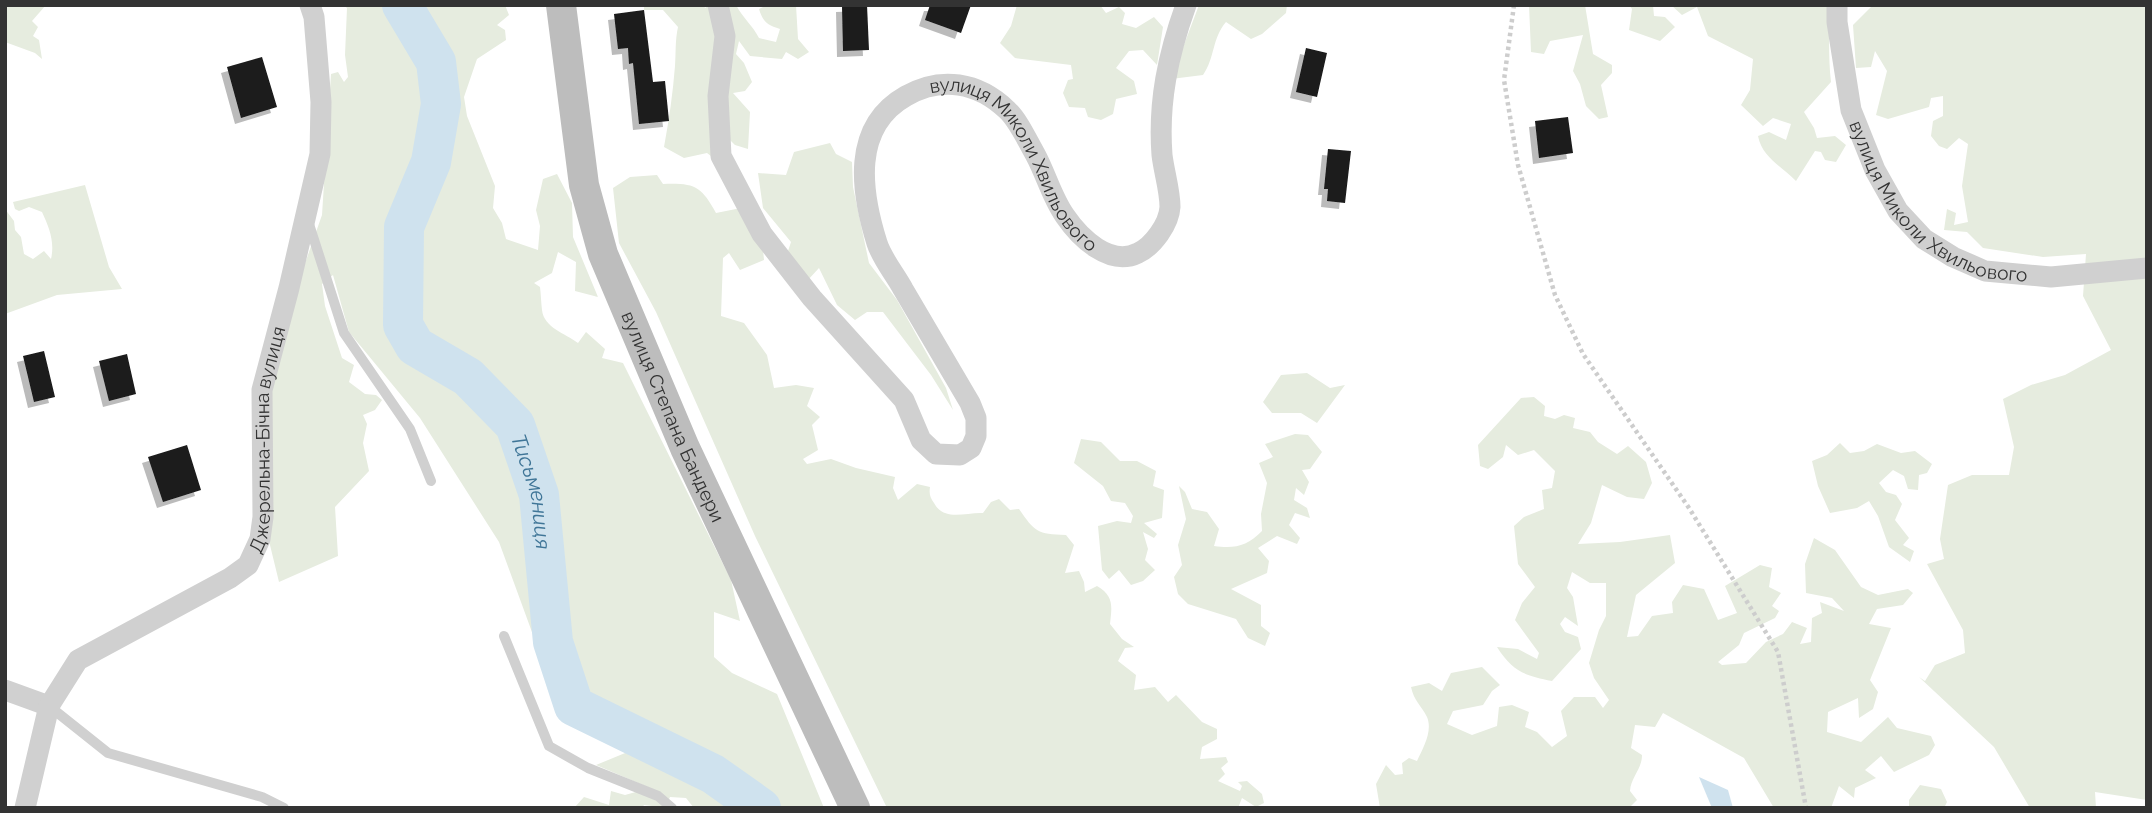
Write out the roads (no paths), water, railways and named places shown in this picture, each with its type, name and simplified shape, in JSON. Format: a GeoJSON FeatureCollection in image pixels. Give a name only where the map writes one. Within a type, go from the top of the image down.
{"type":"FeatureCollection","features":[{"type":"Feature","properties":{"kind":"main road","name":"вулиця Степана Бандери"},"geometry":{"type":"LineString","coordinates":[[561,5],[584,185],[603,254],[685,448],[855,808]]}},
{"type":"Feature","properties":{"kind":"street","name":"Джерельна-Бічна вулиця"},"geometry":{"type":"LineString","coordinates":[[25,808],[49,706],[78,660],[230,578],[248,565],[256,552],[263,517],[262,390],[307,217],[320,154],[321,115],[314,17],[310,5]]}},
{"type":"Feature","properties":{"kind":"street","name":"вулиця Миколи Хвильового"},"geometry":{"type":"LineString","coordinates":[[718,5],[725,36],[718,96],[721,156],[738,191],[762,234],[812,298],[904,400],[920,440],[936,453],[948,456],[960,456],[971,448],[976,436],[976,418],[970,402],[878,245],[863,185],[864,162],[876,127],[887,111],[901,98],[917,90],[953,83],[967,85],[984,93],[1008,111],[1035,155],[1065,216],[1097,250],[1122,258],[1140,253],[1161,232],[1170,209],[1160,119],[1173,40],[1186,5]]}},
{"type":"Feature","properties":{"kind":"street","name":"вулиця Миколи Хвильового"},"geometry":{"type":"LineString","coordinates":[[1837,5],[1836,22],[1852,110],[1875,170],[1898,211],[1924,239],[1953,257],[1985,271],[2052,277],[2147,268]]}},
{"type":"Feature","properties":{"kind":"street"},"geometry":{"type":"LineString","coordinates":[[5,691],[49,706]]}},
{"type":"Feature","properties":{"kind":"lane"},"geometry":{"type":"LineString","coordinates":[[307,217],[344,334],[410,429],[431,481]]}},
{"type":"Feature","properties":{"kind":"lane"},"geometry":{"type":"LineString","coordinates":[[504,636],[549,746],[588,768],[658,796],[672,808]]}},
{"type":"Feature","properties":{"kind":"lane"},"geometry":{"type":"LineString","coordinates":[[49,706],[108,753],[262,797],[284,808]]}},
{"type":"Feature","properties":{"kind":"water"},"geometry":{"type":"Polygon","coordinates":[[[1699,777],[1728,790],[1733,808],[1712,808],[1699,777]]]}},
{"type":"Feature","properties":{"kind":"waterway","name":"Тисьмениця"},"geometry":{"type":"LineString","coordinates":[[402,5],[436,62],[441,104],[431,162],[404,227],[403,325],[415,346],[468,377],[515,425],[539,495],[553,642],[574,706],[713,774],[761,808]]}}]}
